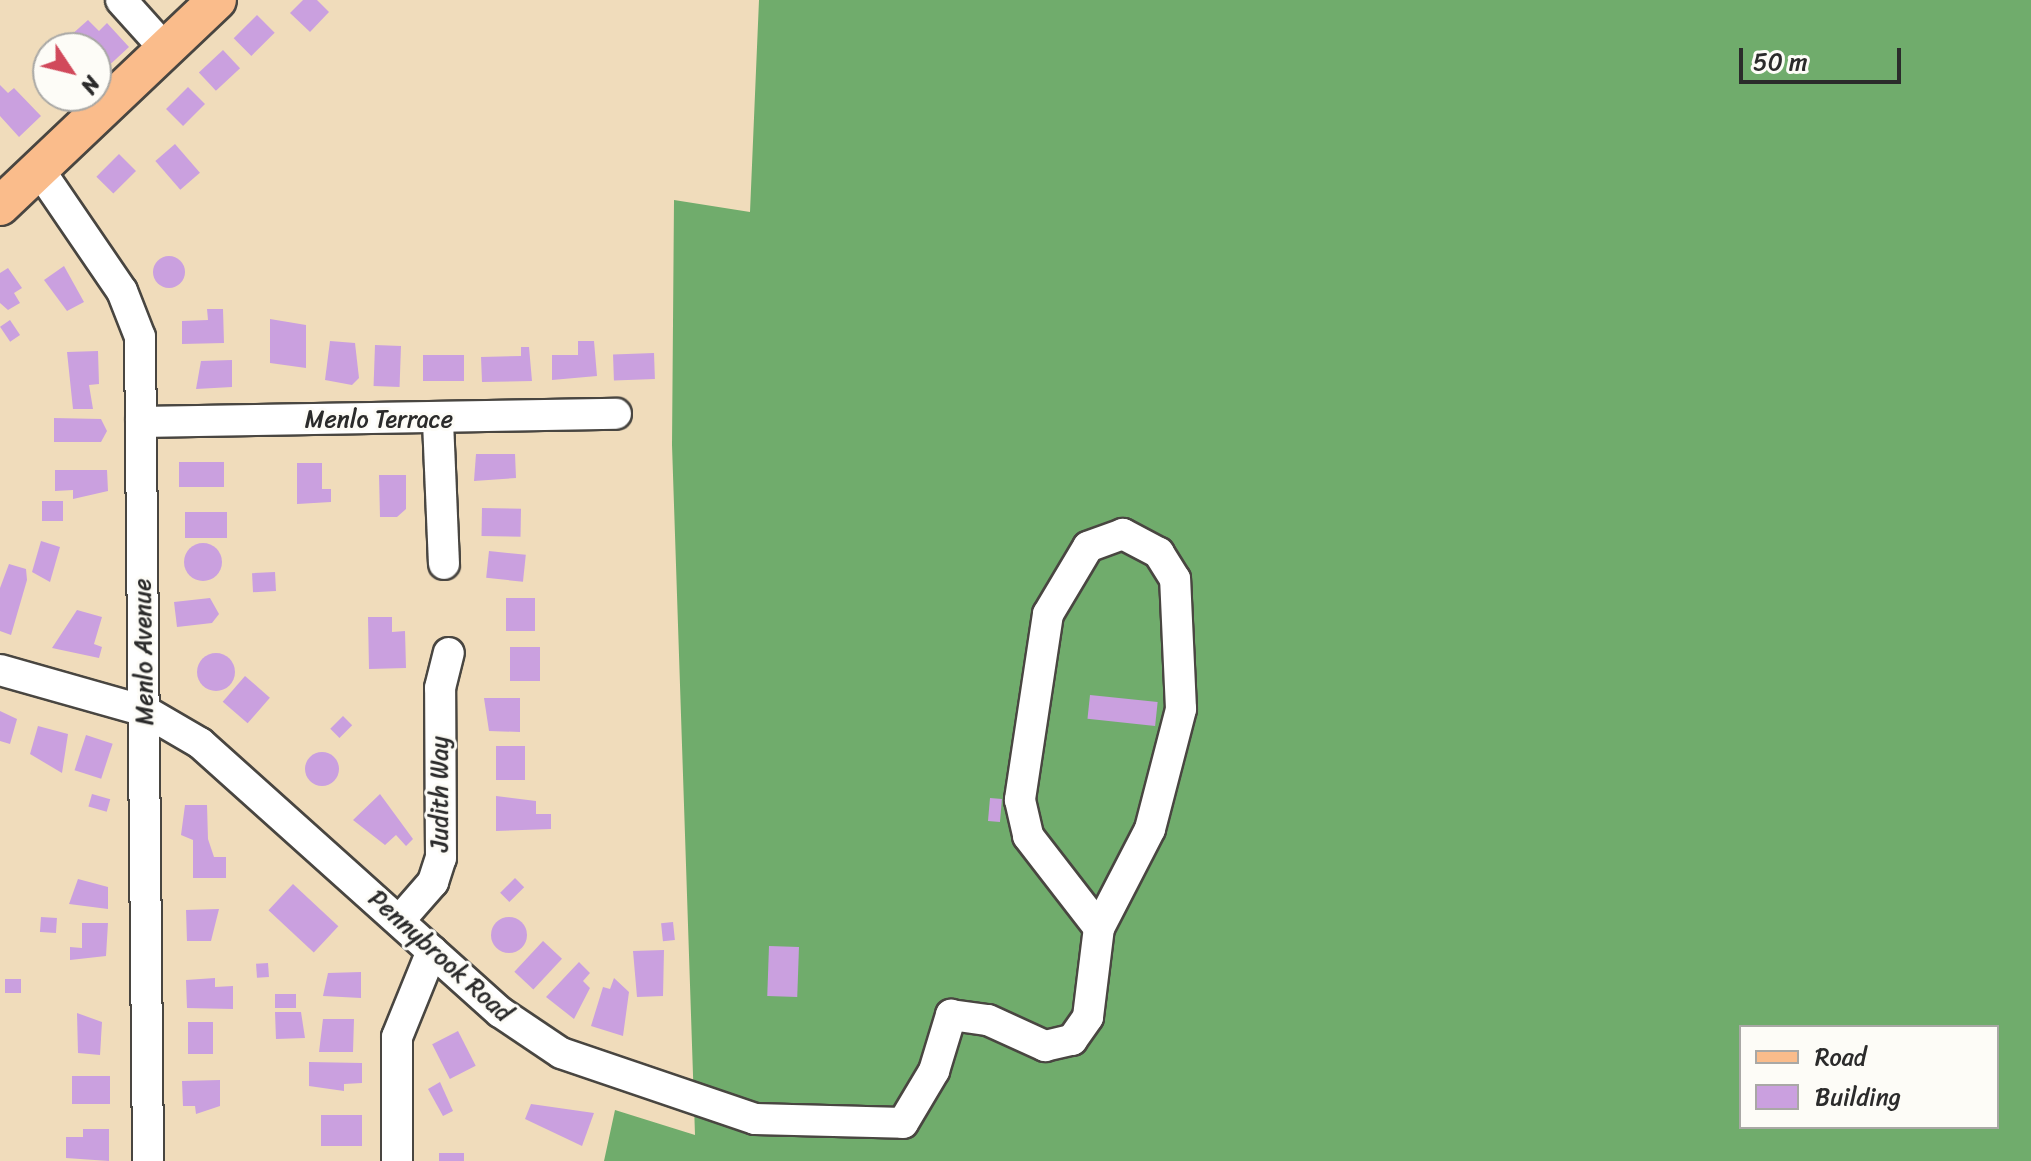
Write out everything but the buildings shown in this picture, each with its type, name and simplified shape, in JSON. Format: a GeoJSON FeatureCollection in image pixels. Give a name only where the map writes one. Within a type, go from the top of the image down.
{"type":"FeatureCollection","features":[{"type":"Feature","properties":{"kind":"main road"},"geometry":{"type":"LineString","coordinates":[[0,206],[217,0]]}},
{"type":"Feature","properties":{"kind":"street"},"geometry":{"type":"LineString","coordinates":[[121,0],[166,50]]}},
{"type":"Feature","properties":{"kind":"street","name":"Menlo Avenue"},"geometry":{"type":"LineString","coordinates":[[40,171],[134,314],[141,422],[148,1161]]}},
{"type":"Feature","properties":{"kind":"street","name":"Menlo Terrace"},"geometry":{"type":"LineString","coordinates":[[141,422],[438,421],[616,414]]}},
{"type":"Feature","properties":{"kind":"street"},"geometry":{"type":"LineString","coordinates":[[438,421],[444,564]]}},
{"type":"Feature","properties":{"kind":"street","name":"Pennybrook Road"},"geometry":{"type":"LineString","coordinates":[[0,670],[145,711],[227,762],[432,951],[544,1044],[709,1107],[755,1119],[900,1123],[934,1104],[951,1015],[988,1020],[1045,1046],[1076,1037],[1096,987],[1099,928],[1150,829],[1181,709],[1175,579],[1155,549],[1123,534],[1088,547],[1048,614],[1020,800],[1028,836],[1099,928]]}},
{"type":"Feature","properties":{"kind":"street","name":"Judith Way"},"geometry":{"type":"LineString","coordinates":[[399,921],[433,882],[441,858],[440,688],[449,653]]}},
{"type":"Feature","properties":{"kind":"street"},"geometry":{"type":"LineString","coordinates":[[397,1161],[397,1037],[432,951]]}},
{"type":"Feature","properties":{"kind":"green space"},"geometry":{"type":"Polygon","coordinates":[[[759,0],[2031,0],[2031,1161],[604,1161],[615,1110],[695,1135],[672,445],[674,200],[750,212],[759,0]]]}}]}
